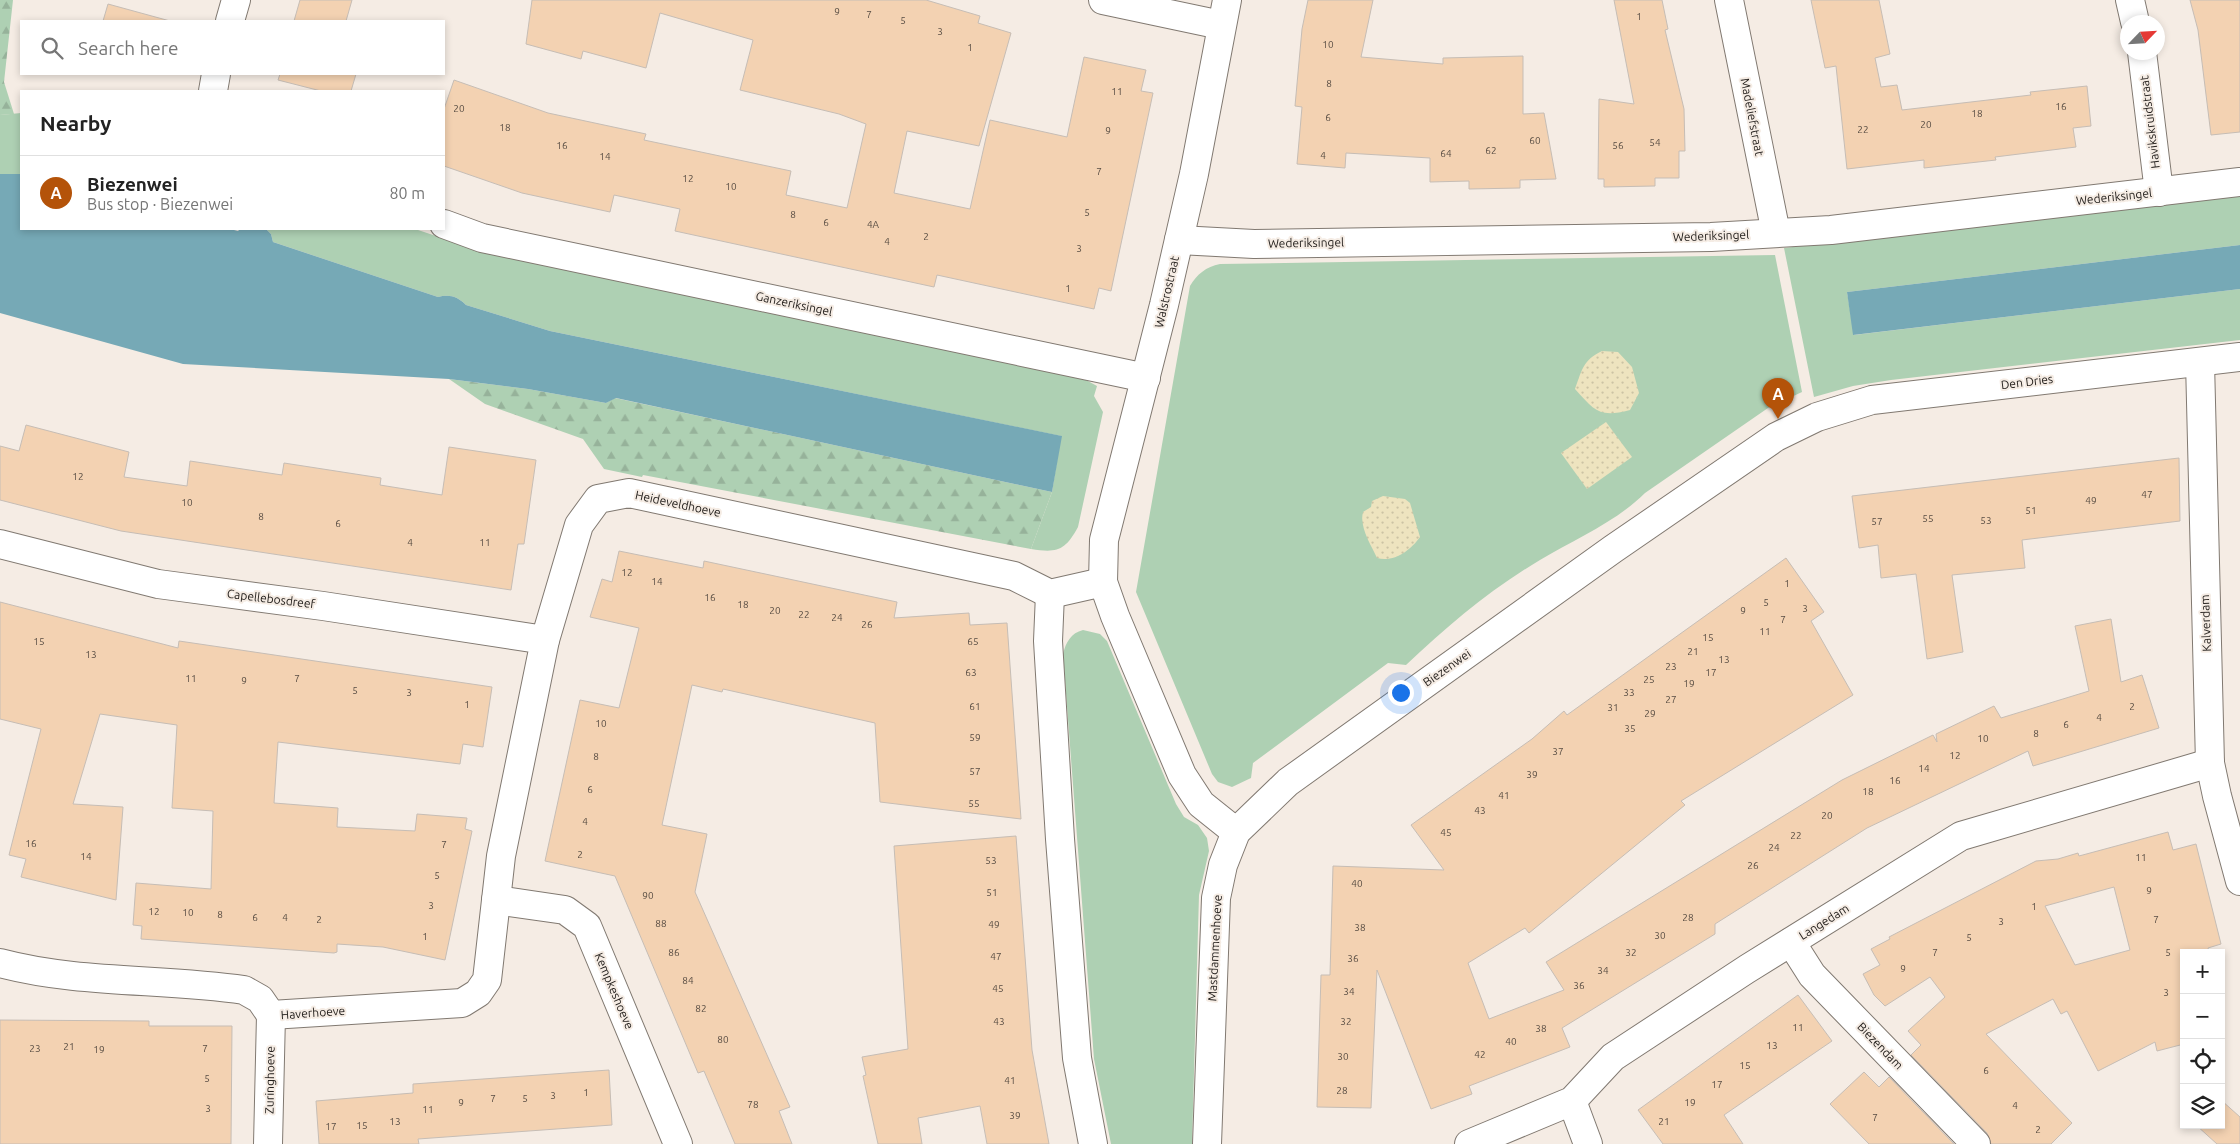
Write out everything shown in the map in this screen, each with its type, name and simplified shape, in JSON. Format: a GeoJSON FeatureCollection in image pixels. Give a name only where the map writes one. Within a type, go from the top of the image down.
{"type":"FeatureCollection","features":[{"type":"Feature","properties":{"kind":"street"},"geometry":{"type":"LineString","coordinates":[[230,20],[236,0]]}},
{"type":"Feature","properties":{"kind":"street"},"geometry":{"type":"LineString","coordinates":[[1104,0],[1224,12]]}},
{"type":"Feature","properties":{"kind":"street","name":"Madeliefstraat"},"geometry":{"type":"LineString","coordinates":[[1729,0],[1776,233]]}},
{"type":"Feature","properties":{"kind":"street"},"geometry":{"type":"LineString","coordinates":[[2130,0],[2133,15]]}},
{"type":"Feature","properties":{"kind":"street","name":"Walstrostraat"},"geometry":{"type":"LineString","coordinates":[[1103,582],[1104,540],[1146,378],[1194,174],[1224,12]]}},
{"type":"Feature","properties":{"kind":"street","name":"Havikskruidstraat"},"geometry":{"type":"LineString","coordinates":[[2143,60],[2159,192]]}},
{"type":"Feature","properties":{"kind":"street"},"geometry":{"type":"LineString","coordinates":[[213,90],[216,75]]}},
{"type":"Feature","properties":{"kind":"street","name":"Wederiksingel"},"geometry":{"type":"LineString","coordinates":[[1179,240],[1254,244],[1711,237],[1831,230],[2240,182]]}},
{"type":"Feature","properties":{"kind":"street","name":"Ganzeriksingel"},"geometry":{"type":"LineString","coordinates":[[445,224],[482,238],[1146,378]]}},
{"type":"Feature","properties":{"kind":"street","name":"Den Dries"},"geometry":{"type":"LineString","coordinates":[[1817,417],[1872,400],[2240,357]]}},
{"type":"Feature","properties":{"kind":"street","name":"Kalverdam"},"geometry":{"type":"LineString","coordinates":[[2200,362],[2210,763],[2240,882]]}},
{"type":"Feature","properties":{"kind":"street","name":"Biezenwei"},"geometry":{"type":"LineString","coordinates":[[1236,832],[1288,782],[1613,548],[1776,437],[1817,417]]}},
{"type":"Feature","properties":{"kind":"street","name":"Heideveldhoeve"},"geometry":{"type":"LineString","coordinates":[[496,900],[501,856],[545,640],[579,525],[598,500],[629,493],[1014,576],[1050,594]]}},
{"type":"Feature","properties":{"kind":"street","name":"Capellebosdreef"},"geometry":{"type":"LineString","coordinates":[[0,544],[158,584],[323,606],[545,640]]}},
{"type":"Feature","properties":{"kind":"street"},"geometry":{"type":"LineString","coordinates":[[1093,1144],[1077,1058],[1060,839],[1048,641],[1050,594],[1103,582],[1115,616],[1182,774],[1201,804],[1236,832]]}},
{"type":"Feature","properties":{"kind":"street","name":"Langedam"},"geometry":{"type":"LineString","coordinates":[[1468,1144],[1572,1101],[1613,1057],[1791,942],[1961,836],[2210,763]]}},
{"type":"Feature","properties":{"kind":"street","name":"Mastdammenhoeve"},"geometry":{"type":"LineString","coordinates":[[1207,1144],[1216,898],[1223,865],[1236,832]]}},
{"type":"Feature","properties":{"kind":"street","name":"Haverhoeve"},"geometry":{"type":"LineString","coordinates":[[0,963],[34,970],[109,979],[244,990],[260,999],[271,1015],[462,1003],[478,993],[487,980],[496,900]]}},
{"type":"Feature","properties":{"kind":"street","name":"Kempkeshoeve"},"geometry":{"type":"LineString","coordinates":[[496,900],[565,910],[587,926],[678,1144]]}},
{"type":"Feature","properties":{"kind":"street","name":"Biezendam"},"geometry":{"type":"LineString","coordinates":[[1791,942],[1812,975],[1976,1144]]}},
{"type":"Feature","properties":{"kind":"street","name":"Zuringhoeve"},"geometry":{"type":"LineString","coordinates":[[268,1144],[271,1015]]}},
{"type":"Feature","properties":{"kind":"street"},"geometry":{"type":"LineString","coordinates":[[1572,1101],[1588,1144]]}},
{"type":"Feature","properties":{"kind":"green space"},"geometry":{"type":"Polygon","coordinates":[[[0,0],[13,0],[4,82],[14,114],[0,115],[0,0]]]}},
{"type":"Feature","properties":{"kind":"green space"},"geometry":{"type":"Polygon","coordinates":[[[20,113],[20,174],[0,174],[0,115],[20,113]]]}},
{"type":"Feature","properties":{"kind":"green space"},"geometry":{"type":"Polygon","coordinates":[[[2240,195],[2240,245],[1847,292],[1854,335],[2240,289],[2240,340],[1891,380],[1853,386],[1814,397],[1784,248],[2240,195]]]}},
{"type":"Feature","properties":{"kind":"green space"},"geometry":{"type":"Polygon","coordinates":[[[267,230],[418,230],[469,247],[1086,380],[1097,386],[1094,396],[1103,412],[1078,527],[1064,546],[1047,551],[1031,549],[1052,492],[1061,436],[550,331],[466,305],[454,297],[438,297],[273,242],[271,234],[267,230]]]}},
{"type":"Feature","properties":{"kind":"green space"},"geometry":{"type":"Polygon","coordinates":[[[1775,255],[1802,392],[1768,408],[1645,493],[1621,513],[1503,584],[1454,622],[1406,665],[1388,663],[1253,763],[1251,778],[1232,787],[1218,782],[1212,774],[1136,592],[1190,286],[1199,275],[1206,269],[1220,264],[1775,255]]]}},
{"type":"Feature","properties":{"kind":"green space"},"geometry":{"type":"Polygon","coordinates":[[[449,379],[528,389],[606,403],[615,398],[1052,492],[1031,549],[643,475],[642,477],[604,469],[583,439],[485,404],[449,379]]]}},
{"type":"Feature","properties":{"kind":"green space"},"geometry":{"type":"Polygon","coordinates":[[[1083,630],[1100,634],[1107,641],[1176,804],[1184,817],[1198,825],[1207,838],[1209,851],[1199,895],[1192,1144],[1111,1144],[1094,1059],[1063,654],[1075,633],[1083,630]]]}},
{"type":"Feature","properties":{"kind":"sand"},"geometry":{"type":"Polygon","coordinates":[[[1602,351],[1618,352],[1632,367],[1639,393],[1630,410],[1611,413],[1598,411],[1575,389],[1587,362],[1602,351]]]}},
{"type":"Feature","properties":{"kind":"sand"},"geometry":{"type":"Polygon","coordinates":[[[1606,422],[1632,457],[1587,489],[1561,453],[1606,422]]]}},
{"type":"Feature","properties":{"kind":"sand"},"geometry":{"type":"Polygon","coordinates":[[[1383,496],[1405,499],[1410,503],[1420,537],[1407,551],[1390,559],[1377,558],[1366,536],[1362,518],[1363,512],[1371,507],[1372,501],[1383,496]]]}},
{"type":"Feature","properties":{"kind":"water"},"geometry":{"type":"Polygon","coordinates":[[[0,174],[20,174],[20,230],[267,230],[271,234],[273,242],[438,297],[454,297],[466,305],[550,331],[1062,436],[1052,492],[616,398],[606,403],[528,389],[449,379],[183,364],[0,313],[0,174]]]}},
{"type":"Feature","properties":{"kind":"water"},"geometry":{"type":"Polygon","coordinates":[[[2240,245],[2240,289],[1853,335],[1847,292],[2240,245]]]}},
{"type":"Feature","properties":{"kind":"building"},"geometry":{"type":"Polygon","coordinates":[[[300,0],[352,0],[346,20],[294,20],[300,0]]]}},
{"type":"Feature","properties":{"kind":"building"},"geometry":{"type":"Polygon","coordinates":[[[532,0],[926,0],[980,16],[978,23],[1011,33],[979,146],[907,131],[894,193],[970,209],[990,120],[1067,137],[1084,57],[1146,70],[1141,91],[1153,93],[1111,291],[1099,288],[1094,309],[937,275],[934,287],[675,231],[680,209],[614,195],[610,212],[522,193],[445,166],[445,106],[454,80],[548,113],[646,134],[644,140],[791,171],[786,195],[847,208],[866,124],[839,114],[740,90],[753,40],[660,13],[646,68],[583,51],[581,59],[526,44],[532,0]]]}},
{"type":"Feature","properties":{"kind":"building"},"geometry":{"type":"Polygon","coordinates":[[[1308,0],[1373,0],[1361,57],[1443,64],[1443,58],[1523,56],[1523,114],[1544,113],[1556,179],[1520,180],[1520,188],[1469,189],[1469,181],[1430,182],[1430,158],[1346,153],[1345,168],[1297,164],[1302,107],[1295,106],[1302,29],[1308,0]]]}},
{"type":"Feature","properties":{"kind":"building"},"geometry":{"type":"Polygon","coordinates":[[[1614,0],[1662,0],[1668,29],[1665,30],[1684,109],[1685,151],[1679,151],[1679,178],[1655,178],[1655,186],[1604,187],[1604,179],[1598,179],[1599,99],[1634,104],[1614,0]]]}},
{"type":"Feature","properties":{"kind":"building"},"geometry":{"type":"Polygon","coordinates":[[[1811,0],[1879,0],[1890,54],[1875,58],[1881,87],[1897,85],[1902,110],[2031,95],[2030,92],[2087,86],[2091,126],[2073,128],[2076,147],[1995,157],[1996,160],[1924,168],[1924,160],[1847,169],[1836,66],[1825,68],[1811,0]]]}},
{"type":"Feature","properties":{"kind":"building"},"geometry":{"type":"Polygon","coordinates":[[[2190,0],[2240,0],[2240,132],[2211,135],[2198,30],[2190,0]]]}},
{"type":"Feature","properties":{"kind":"building"},"geometry":{"type":"Polygon","coordinates":[[[108,4],[166,20],[103,20],[108,4]]]}},
{"type":"Feature","properties":{"kind":"building"},"geometry":{"type":"Polygon","coordinates":[[[280,75],[356,75],[351,90],[317,90],[278,80],[280,75]]]}},
{"type":"Feature","properties":{"kind":"building"},"geometry":{"type":"Polygon","coordinates":[[[26,425],[129,452],[124,477],[187,486],[190,461],[282,475],[284,463],[381,478],[380,485],[442,495],[449,447],[536,460],[524,544],[518,544],[511,590],[121,531],[0,500],[0,446],[19,451],[26,425]]]}},
{"type":"Feature","properties":{"kind":"building"},"geometry":{"type":"Polygon","coordinates":[[[2179,458],[2180,521],[2022,540],[2025,568],[1952,575],[1963,652],[1927,659],[1916,574],[1881,578],[1878,545],[1859,548],[1852,496],[2179,458]]]}},
{"type":"Feature","properties":{"kind":"building"},"geometry":{"type":"Polygon","coordinates":[[[619,551],[703,568],[704,561],[897,602],[894,618],[969,613],[970,625],[1007,623],[1021,819],[880,802],[875,723],[723,689],[722,692],[692,685],[662,825],[707,834],[695,892],[790,1107],[779,1111],[792,1144],[735,1144],[704,1071],[698,1073],[615,876],[545,861],[580,700],[619,708],[639,628],[590,617],[602,579],[612,582],[619,551]]]}},
{"type":"Feature","properties":{"kind":"building"},"geometry":{"type":"Polygon","coordinates":[[[1786,558],[1824,612],[1811,621],[1853,695],[1681,801],[1685,805],[1529,933],[1525,928],[1468,963],[1489,1019],[1564,990],[1546,962],[1842,780],[1933,735],[1937,742],[1936,734],[1994,706],[2001,718],[2089,691],[2075,626],[2111,619],[2121,682],[2142,675],[2159,728],[2033,766],[2028,751],[1867,828],[1715,924],[1715,934],[1562,1028],[1570,1047],[1469,1086],[1472,1094],[1431,1109],[1377,970],[1371,1108],[1317,1107],[1321,975],[1330,975],[1333,866],[1444,870],[1411,825],[1532,739],[1564,711],[1567,715],[1786,558]]]}},
{"type":"Feature","properties":{"kind":"building"},"geometry":{"type":"Polygon","coordinates":[[[0,602],[178,648],[179,641],[492,687],[483,747],[463,744],[460,764],[278,742],[274,803],[338,808],[337,827],[415,831],[417,814],[467,818],[465,829],[472,831],[445,960],[383,947],[337,944],[337,952],[334,953],[141,939],[142,926],[133,925],[136,883],[211,889],[213,811],[172,808],[177,725],[100,714],[73,804],[123,807],[116,900],[21,877],[26,859],[9,855],[41,729],[0,719],[0,602]]]}},
{"type":"Feature","properties":{"kind":"building"},"geometry":{"type":"Polygon","coordinates":[[[2168,832],[2173,850],[2196,844],[2221,944],[2208,949],[2180,949],[2180,1045],[2157,1051],[2155,1042],[2098,1071],[2067,1011],[2061,1014],[2053,999],[1986,1034],[2072,1123],[2051,1144],[1991,1144],[1987,1133],[1911,1055],[1921,1045],[1908,1031],[1945,997],[1930,977],[1885,1006],[1874,995],[1863,974],[1880,965],[1871,949],[1890,939],[1889,937],[2036,861],[2058,859],[2078,853],[2079,856],[2168,832]],[[2114,887],[2045,906],[2075,965],[2130,950],[2114,887]]]}},
{"type":"Feature","properties":{"kind":"building"},"geometry":{"type":"Polygon","coordinates":[[[1016,836],[1032,1050],[1049,1144],[987,1144],[980,1106],[918,1118],[922,1144],[878,1144],[863,1076],[866,1075],[862,1057],[908,1049],[894,846],[1016,836]]]}},
{"type":"Feature","properties":{"kind":"building"},"geometry":{"type":"Polygon","coordinates":[[[1798,995],[1832,1041],[1724,1115],[1743,1144],[1663,1144],[1638,1110],[1798,995]]]}},
{"type":"Feature","properties":{"kind":"building"},"geometry":{"type":"Polygon","coordinates":[[[0,1020],[149,1021],[149,1026],[232,1026],[231,1144],[0,1144],[0,1020]]]}},
{"type":"Feature","properties":{"kind":"building"},"geometry":{"type":"Polygon","coordinates":[[[609,1070],[612,1125],[418,1139],[419,1144],[319,1144],[316,1101],[413,1093],[413,1084],[609,1070]]]}},
{"type":"Feature","properties":{"kind":"building"},"geometry":{"type":"Polygon","coordinates":[[[1864,1072],[1879,1087],[1889,1077],[1954,1144],[1869,1144],[1830,1104],[1864,1072]]]}},
{"type":"Feature","properties":{"kind":"building"},"geometry":{"type":"Polygon","coordinates":[[[2225,1104],[2240,1117],[2240,1144],[2217,1144],[2200,1129],[2225,1129],[2225,1104]]]}},
{"type":"Feature","properties":{"kind":"place","name":"Biezenwei"},"geometry":{"type":"Point","coordinates":[1778,419]}}]}
